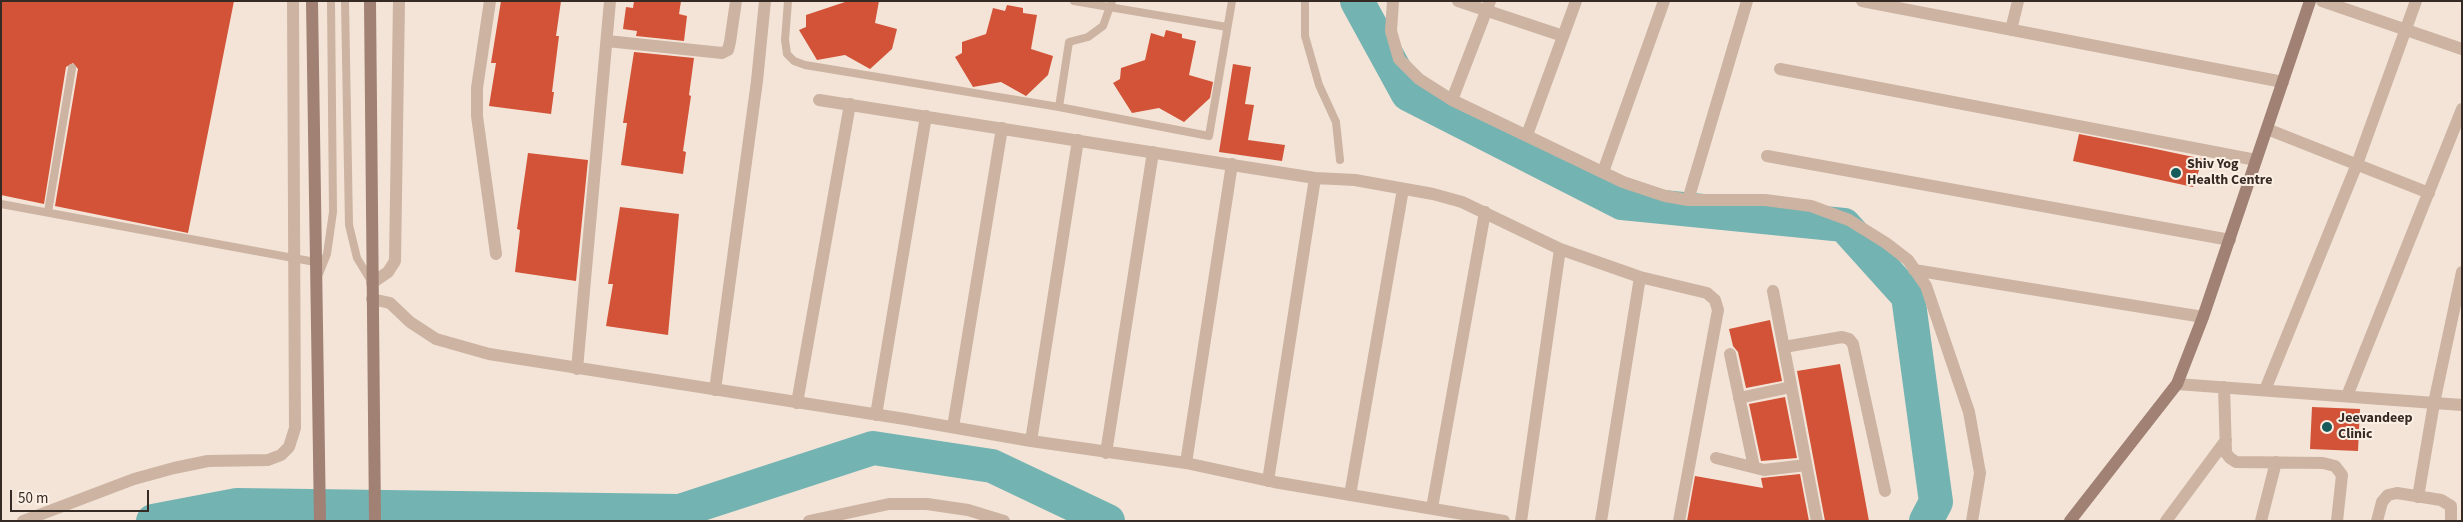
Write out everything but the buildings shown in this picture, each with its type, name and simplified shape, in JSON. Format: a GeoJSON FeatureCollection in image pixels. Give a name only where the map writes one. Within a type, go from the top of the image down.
{"type":"FeatureCollection","features":[{"type":"Feature","properties":{"kind":"main road"},"geometry":{"type":"LineString","coordinates":[[312,1],[320,521]]}},
{"type":"Feature","properties":{"kind":"main road"},"geometry":{"type":"LineString","coordinates":[[370,1],[375,521]]}},
{"type":"Feature","properties":{"kind":"main road"},"geometry":{"type":"LineString","coordinates":[[2070,521],[2177,384],[2204,317],[2310,1]]}},
{"type":"Feature","properties":{"kind":"street"},"geometry":{"type":"LineString","coordinates":[[23,521],[134,479],[174,468],[208,462],[268,460],[281,455],[289,447],[295,428],[296,256],[293,1]]}},
{"type":"Feature","properties":{"kind":"street"},"geometry":{"type":"LineString","coordinates":[[372,283],[388,272],[395,261],[399,1]]}},
{"type":"Feature","properties":{"kind":"street"},"geometry":{"type":"LineString","coordinates":[[490,1],[477,88],[476,116],[496,254]]}},
{"type":"Feature","properties":{"kind":"street"},"geometry":{"type":"LineString","coordinates":[[578,369],[610,1]]}},
{"type":"Feature","properties":{"kind":"street"},"geometry":{"type":"LineString","coordinates":[[607,41],[722,53],[728,50],[736,1]]}},
{"type":"Feature","properties":{"kind":"street"},"geometry":{"type":"LineString","coordinates":[[715,390],[758,81],[765,1]]}},
{"type":"Feature","properties":{"kind":"street"},"geometry":{"type":"LineString","coordinates":[[1393,1],[1391,31],[1399,59],[1419,80],[1452,100],[1603,172],[1656,193],[1688,200],[1766,200],[1811,206],[1849,220],[1886,243],[1908,260],[1926,286],[1969,412],[1976,440],[1980,473],[1972,521]]}},
{"type":"Feature","properties":{"kind":"street"},"geometry":{"type":"LineString","coordinates":[[1458,1],[1488,6],[1563,36]]}},
{"type":"Feature","properties":{"kind":"street"},"geometry":{"type":"LineString","coordinates":[[1527,135],[1576,1]]}},
{"type":"Feature","properties":{"kind":"street"},"geometry":{"type":"LineString","coordinates":[[1603,172],[1664,1]]}},
{"type":"Feature","properties":{"kind":"street"},"geometry":{"type":"LineString","coordinates":[[1688,200],[1747,1]]}},
{"type":"Feature","properties":{"kind":"street"},"geometry":{"type":"LineString","coordinates":[[1862,1],[2283,82]]}},
{"type":"Feature","properties":{"kind":"street"},"geometry":{"type":"LineString","coordinates":[[2011,30],[2018,1]]}},
{"type":"Feature","properties":{"kind":"street"},"geometry":{"type":"LineString","coordinates":[[2322,1],[2462,49]]}},
{"type":"Feature","properties":{"kind":"street"},"geometry":{"type":"LineString","coordinates":[[2265,390],[2357,164],[2416,1]]}},
{"type":"Feature","properties":{"kind":"street"},"geometry":{"type":"LineString","coordinates":[[1452,100],[1488,6]]}},
{"type":"Feature","properties":{"kind":"street"},"geometry":{"type":"LineString","coordinates":[[1780,69],[2256,160]]}},
{"type":"Feature","properties":{"kind":"street"},"geometry":{"type":"LineString","coordinates":[[819,100],[1316,178],[1356,180],[1403,189],[1462,202],[1560,249],[1640,277],[1707,293],[1715,300],[1718,310],[1679,521]]}},
{"type":"Feature","properties":{"kind":"street"},"geometry":{"type":"LineString","coordinates":[[797,403],[850,104]]}},
{"type":"Feature","properties":{"kind":"street"},"geometry":{"type":"LineString","coordinates":[[2346,396],[2462,109]]}},
{"type":"Feature","properties":{"kind":"street"},"geometry":{"type":"LineString","coordinates":[[876,414],[926,116]]}},
{"type":"Feature","properties":{"kind":"street"},"geometry":{"type":"LineString","coordinates":[[953,428],[1002,128]]}},
{"type":"Feature","properties":{"kind":"street"},"geometry":{"type":"LineString","coordinates":[[2267,129],[2429,193]]}},
{"type":"Feature","properties":{"kind":"street"},"geometry":{"type":"LineString","coordinates":[[1031,441],[1078,140]]}},
{"type":"Feature","properties":{"kind":"street"},"geometry":{"type":"LineString","coordinates":[[1106,453],[1153,152]]}},
{"type":"Feature","properties":{"kind":"street"},"geometry":{"type":"LineString","coordinates":[[1767,156],[2230,240]]}},
{"type":"Feature","properties":{"kind":"street"},"geometry":{"type":"LineString","coordinates":[[1186,463],[1232,164]]}},
{"type":"Feature","properties":{"kind":"street"},"geometry":{"type":"LineString","coordinates":[[1268,481],[1316,178]]}},
{"type":"Feature","properties":{"kind":"street"},"geometry":{"type":"LineString","coordinates":[[1350,494],[1403,189]]}},
{"type":"Feature","properties":{"kind":"street"},"geometry":{"type":"LineString","coordinates":[[1432,508],[1485,212]]}},
{"type":"Feature","properties":{"kind":"street"},"geometry":{"type":"LineString","coordinates":[[1521,521],[1560,249]]}},
{"type":"Feature","properties":{"kind":"street"},"geometry":{"type":"LineString","coordinates":[[1914,270],[2204,317]]}},
{"type":"Feature","properties":{"kind":"street"},"geometry":{"type":"LineString","coordinates":[[2418,497],[2434,402],[2462,272]]}},
{"type":"Feature","properties":{"kind":"street"},"geometry":{"type":"LineString","coordinates":[[1601,521],[1640,277]]}},
{"type":"Feature","properties":{"kind":"street"},"geometry":{"type":"LineString","coordinates":[[1773,291],[1817,521]]}},
{"type":"Feature","properties":{"kind":"street"},"geometry":{"type":"LineString","coordinates":[[372,298],[390,303],[410,322],[436,339],[489,354],[876,414],[1106,453],[1186,463],[1268,481],[1504,521]]}},
{"type":"Feature","properties":{"kind":"street"},"geometry":{"type":"LineString","coordinates":[[1784,346],[1842,337],[1849,339],[1853,344],[1885,491]]}},
{"type":"Feature","properties":{"kind":"street"},"geometry":{"type":"LineString","coordinates":[[1730,354],[1754,467]]}},
{"type":"Feature","properties":{"kind":"street"},"geometry":{"type":"LineString","coordinates":[[2177,384],[2462,404]]}},
{"type":"Feature","properties":{"kind":"street"},"geometry":{"type":"LineString","coordinates":[[1739,398],[1791,387]]}},
{"type":"Feature","properties":{"kind":"street"},"geometry":{"type":"LineString","coordinates":[[2224,387],[2226,453],[2230,458],[2236,462],[2323,463],[2335,466],[2342,475],[2337,521]]}},
{"type":"Feature","properties":{"kind":"street"},"geometry":{"type":"LineString","coordinates":[[2166,521],[2226,440]]}},
{"type":"Feature","properties":{"kind":"street"},"geometry":{"type":"LineString","coordinates":[[1716,458],[1764,470],[1806,465]]}},
{"type":"Feature","properties":{"kind":"street"},"geometry":{"type":"LineString","coordinates":[[2260,521],[2276,462]]}},
{"type":"Feature","properties":{"kind":"street"},"geometry":{"type":"LineString","coordinates":[[2378,521],[2382,502],[2388,495],[2397,493],[2441,500],[2451,506],[2451,521]]}},
{"type":"Feature","properties":{"kind":"street"},"geometry":{"type":"LineString","coordinates":[[809,521],[889,504],[927,504],[968,510],[1004,521]]}},
{"type":"Feature","properties":{"kind":"lane"},"geometry":{"type":"LineString","coordinates":[[316,280],[327,254],[333,212],[332,1]]}},
{"type":"Feature","properties":{"kind":"lane"},"geometry":{"type":"LineString","coordinates":[[345,1],[348,225],[357,258],[372,283]]}},
{"type":"Feature","properties":{"kind":"lane"},"geometry":{"type":"LineString","coordinates":[[788,1],[785,40],[787,54],[794,61],[805,65],[1059,107],[1209,136],[1232,1]]}},
{"type":"Feature","properties":{"kind":"lane"},"geometry":{"type":"LineString","coordinates":[[1074,1],[1111,4],[1227,27]]}},
{"type":"Feature","properties":{"kind":"lane"},"geometry":{"type":"LineString","coordinates":[[1305,1],[1305,36],[1319,85],[1336,122],[1340,160]]}},
{"type":"Feature","properties":{"kind":"lane"},"geometry":{"type":"LineString","coordinates":[[1059,107],[1069,42],[1088,37],[1103,26],[1111,4]]}},
{"type":"Feature","properties":{"kind":"lane"},"geometry":{"type":"LineString","coordinates":[[48,212],[72,68]]}},
{"type":"Feature","properties":{"kind":"lane"},"geometry":{"type":"LineString","coordinates":[[1,204],[296,256],[315,262]]}},
{"type":"Feature","properties":{"kind":"waterway"},"geometry":{"type":"LineString","coordinates":[[1357,1],[1408,94],[1622,203],[1844,225],[1908,296],[1936,502],[1926,521]]}},
{"type":"Feature","properties":{"kind":"waterway"},"geometry":{"type":"LineString","coordinates":[[153,521],[237,505],[680,511],[873,448],[992,466],[1108,521]]}},
{"type":"Feature","properties":{"kind":"place","name":"Shiv Yog Health Centre"},"geometry":{"type":"Point","coordinates":[2176,173]}},
{"type":"Feature","properties":{"kind":"place","name":"Jeevandeep Clinic"},"geometry":{"type":"Point","coordinates":[2327,427]}}]}
